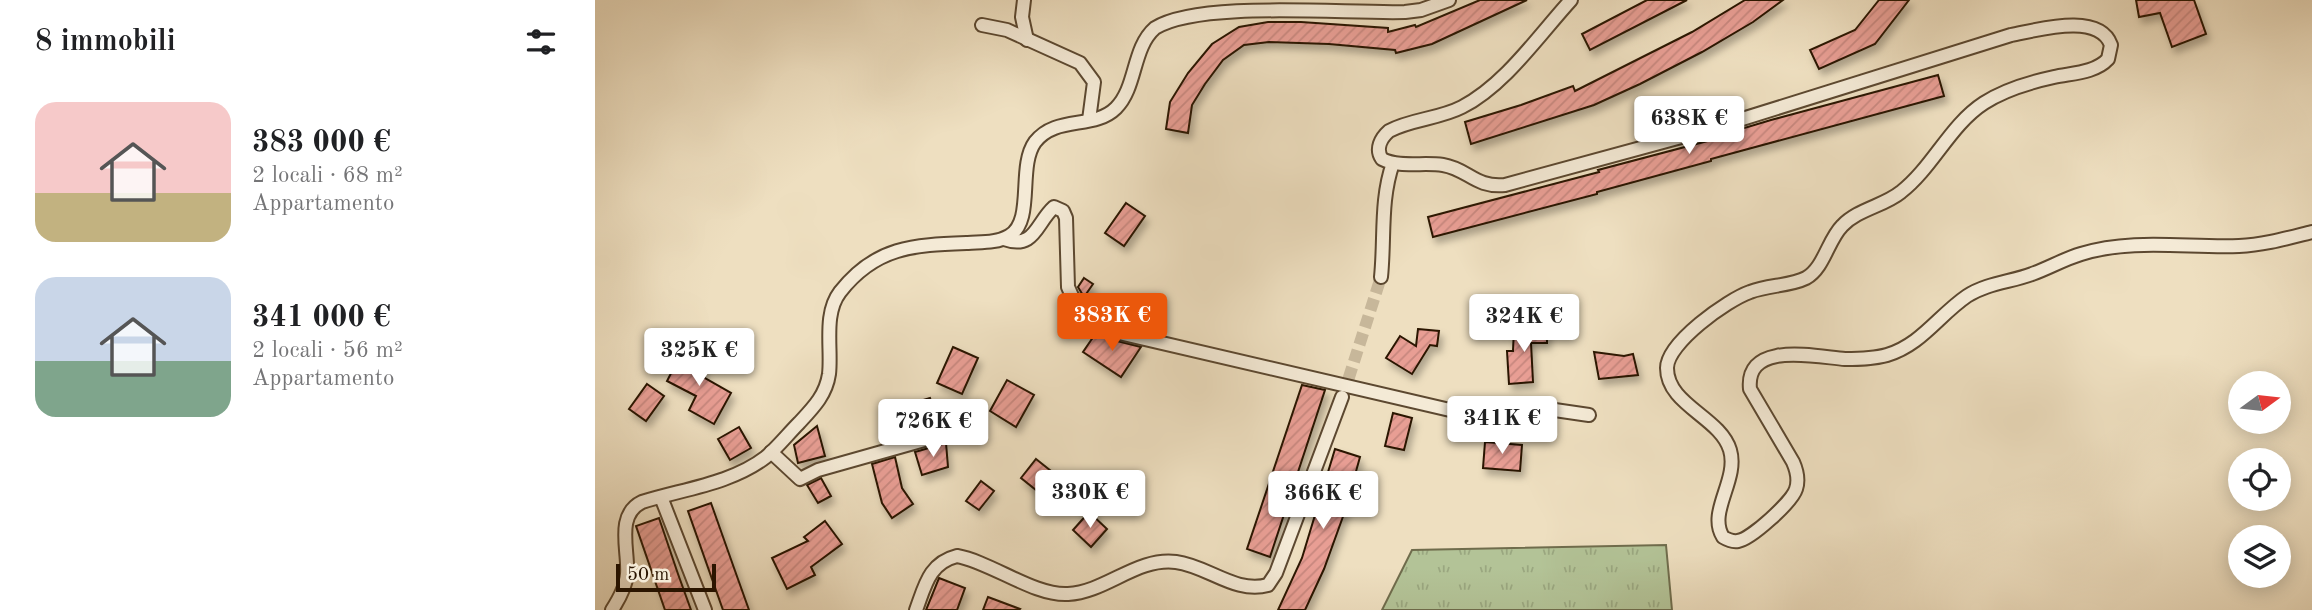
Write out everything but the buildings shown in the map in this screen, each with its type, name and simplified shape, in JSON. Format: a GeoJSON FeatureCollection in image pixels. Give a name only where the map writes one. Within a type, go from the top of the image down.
{"type":"FeatureCollection","features":[{"type":"Feature","properties":{"kind":"street"},"geometry":{"type":"LineString","coordinates":[[1024,0],[1022,16],[1027,40]]}},
{"type":"Feature","properties":{"kind":"street"},"geometry":{"type":"LineString","coordinates":[[1004,239],[1014,233],[1021,219],[1026,166],[1036,142],[1052,129],[1106,115],[1118,106],[1147,38],[1161,23],[1176,16],[1211,9],[1259,6],[1405,12],[1421,10],[1449,0]]}},
{"type":"Feature","properties":{"kind":"street"},"geometry":{"type":"LineString","coordinates":[[1571,0],[1503,75],[1482,94],[1454,111],[1397,127],[1386,133],[1378,152],[1382,159],[1393,163],[1442,165],[1482,184],[1505,186],[1719,126],[2011,35],[2071,26],[2098,29],[2106,36],[2111,46],[2108,59],[2097,68],[2042,80],[1985,102],[1968,117],[1902,191],[1845,222],[1809,276],[1758,289],[1737,298],[1706,320],[1673,349],[1667,366],[1671,385],[1721,434],[1730,449],[1731,473],[1718,522],[1720,533],[1727,540],[1737,542],[1750,536],[1790,500],[1797,486],[1793,462],[1750,389],[1751,375],[1766,358],[1786,355],[1868,358],[1888,355],[1920,338],[1971,293],[2033,274],[2092,251],[2166,244],[2248,246],[2312,232]]}},
{"type":"Feature","properties":{"kind":"street"},"geometry":{"type":"LineString","coordinates":[[982,25],[1007,30],[1080,63],[1094,82],[1089,120]]}},
{"type":"Feature","properties":{"kind":"street"},"geometry":{"type":"LineString","coordinates":[[1381,277],[1384,194],[1393,163]]}},
{"type":"Feature","properties":{"kind":"street"},"geometry":{"type":"LineString","coordinates":[[612,610],[626,582],[625,529],[628,517],[638,504],[750,467],[771,452],[825,391],[829,372],[833,305],[839,293],[860,271],[880,257],[904,247],[1004,239],[1015,243],[1026,240],[1054,207],[1063,211],[1066,218],[1068,286],[1072,296],[1085,312],[1100,325],[1119,332],[1470,416],[1480,417],[1541,408],[1589,415]]}},
{"type":"Feature","properties":{"kind":"street"},"geometry":{"type":"LineString","coordinates":[[916,610],[928,576],[936,565],[957,556],[1055,594],[1078,593],[1101,586],[1141,567],[1167,562],[1177,562],[1249,588],[1268,585],[1276,573],[1342,397]]}},
{"type":"Feature","properties":{"kind":"street"},"geometry":{"type":"LineString","coordinates":[[771,452],[800,479],[818,470],[974,426]]}},
{"type":"Feature","properties":{"kind":"street"},"geometry":{"type":"LineString","coordinates":[[661,497],[705,610]]}},
{"type":"Feature","properties":{"kind":"green space"},"geometry":{"type":"Polygon","coordinates":[[[1666,545],[1672,610],[1382,610],[1412,550],[1666,545]]]}},
{"type":"Feature","properties":{"kind":"tunnel"},"geometry":{"type":"LineString","coordinates":[[1343,396],[1381,277]]}}]}
